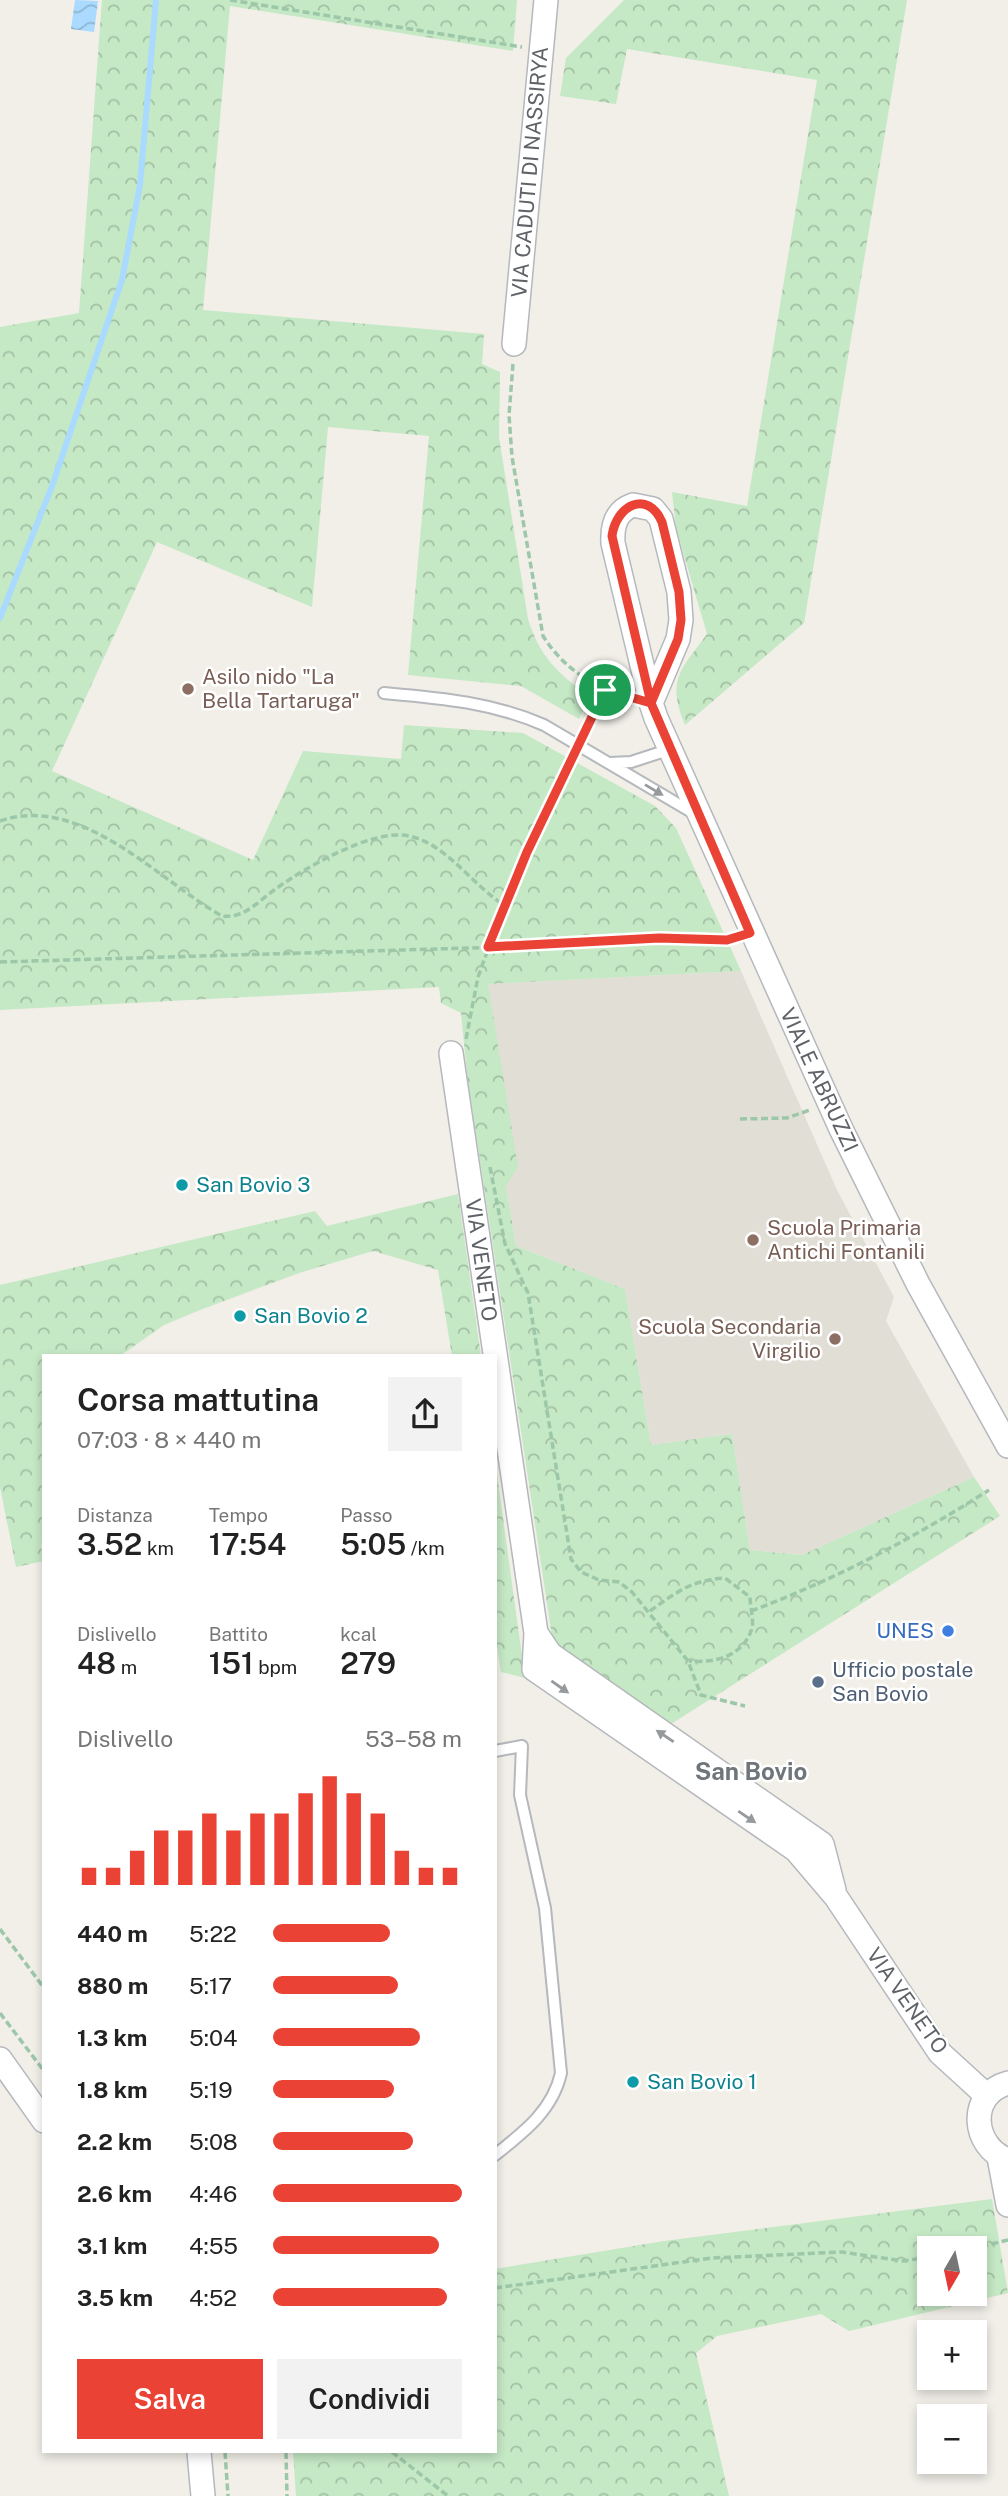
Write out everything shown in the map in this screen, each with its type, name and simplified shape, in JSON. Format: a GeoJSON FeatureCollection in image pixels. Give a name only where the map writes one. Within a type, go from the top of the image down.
{"type":"FeatureCollection","features":[{"type":"Feature","properties":{"kind":"street","name":"VIA CADUTI DI NASSIRYA"},"geometry":{"type":"LineString","coordinates":[[514,344],[547,0]]}},
{"type":"Feature","properties":{"kind":"street","name":"VIALE ABRUZZI"},"geometry":{"type":"LineString","coordinates":[[651,703],[678,639],[680,600],[661,519],[653,509],[633,505],[623,510],[615,521],[613,543],[651,703],[750,933],[827,1100],[918,1284],[1008,1446]]}},
{"type":"Feature","properties":{"kind":"street","name":"VIA VENETO"},"geometry":{"type":"LineString","coordinates":[[459,1050],[537,1633],[534,1669],[796,1850],[836,1897],[940,2053],[987,2096]]}},
{"type":"Feature","properties":{"kind":"street"},"geometry":{"type":"LineString","coordinates":[[0,2059],[42,2118]]}},
{"type":"Feature","properties":{"kind":"street"},"geometry":{"type":"LineString","coordinates":[[1008,2083],[987,2096],[979,2114],[980,2134],[1003,2158],[1008,2204]]}},
{"type":"Feature","properties":{"kind":"street"},"geometry":{"type":"LineString","coordinates":[[200,2453],[203,2496]]}},
{"type":"Feature","properties":{"kind":"lane"},"geometry":{"type":"LineString","coordinates":[[384,693],[495,706],[544,725],[700,817]]}},
{"type":"Feature","properties":{"kind":"lane"},"geometry":{"type":"LineString","coordinates":[[607,762],[631,762],[671,749]]}},
{"type":"Feature","properties":{"kind":"lane"},"geometry":{"type":"LineString","coordinates":[[497,1751],[522,1746],[520,1795],[545,1908],[561,2073],[556,2094],[531,2126],[497,2153]]}},
{"type":"Feature","properties":{"kind":"path"},"geometry":{"type":"LineString","coordinates":[[230,0],[542,50]]}},
{"type":"Feature","properties":{"kind":"path"},"geometry":{"type":"LineString","coordinates":[[514,344],[509,415],[512,457],[543,636],[557,657],[605,690],[651,703]]}},
{"type":"Feature","properties":{"kind":"path"},"geometry":{"type":"LineString","coordinates":[[459,1050],[488,947],[504,905],[605,690]]}},
{"type":"Feature","properties":{"kind":"path"},"geometry":{"type":"LineString","coordinates":[[0,821],[36,815],[92,831],[121,845],[222,916],[239,916],[289,880],[367,839],[386,834],[409,836],[425,842],[504,905]]}},
{"type":"Feature","properties":{"kind":"path"},"geometry":{"type":"LineString","coordinates":[[0,962],[488,947],[659,938],[727,940],[750,933]]}},
{"type":"Feature","properties":{"kind":"path"},"geometry":{"type":"LineString","coordinates":[[740,1119],[787,1118],[818,1108],[827,1100]]}},
{"type":"Feature","properties":{"kind":"path"},"geometry":{"type":"LineString","coordinates":[[488,1160],[497,1191],[505,1244],[528,1293],[571,1559],[581,1572],[599,1580],[618,1582],[650,1611],[662,1632],[688,1661],[701,1695],[745,1706]]}},
{"type":"Feature","properties":{"kind":"path"},"geometry":{"type":"LineString","coordinates":[[751,1611],[881,1553],[989,1490]]}},
{"type":"Feature","properties":{"kind":"path"},"geometry":{"type":"LineString","coordinates":[[650,1611],[701,1579],[725,1578],[750,1597],[752,1630],[741,1647],[715,1663],[688,1661]]}},
{"type":"Feature","properties":{"kind":"path"},"geometry":{"type":"LineString","coordinates":[[0,1929],[42,1986]]}},
{"type":"Feature","properties":{"kind":"path"},"geometry":{"type":"LineString","coordinates":[[0,2013],[42,2068]]}},
{"type":"Feature","properties":{"kind":"path"},"geometry":{"type":"LineString","coordinates":[[987,2246],[1008,2241]]}},
{"type":"Feature","properties":{"kind":"path"},"geometry":{"type":"LineString","coordinates":[[497,2288],[712,2258],[842,2252],[903,2261],[917,2259]]}},
{"type":"Feature","properties":{"kind":"path"},"geometry":{"type":"LineString","coordinates":[[225,2453],[228,2496]]}},
{"type":"Feature","properties":{"kind":"path"},"geometry":{"type":"LineString","coordinates":[[286,2453],[287,2496]]}},
{"type":"Feature","properties":{"kind":"path"},"geometry":{"type":"LineString","coordinates":[[393,2453],[448,2496]]}},
{"type":"Feature","properties":{"kind":"shaded area"},"geometry":{"type":"Polygon","coordinates":[[[741,971],[837,1190],[894,1297],[886,1321],[974,1477],[802,1555],[750,1550],[732,1434],[651,1445],[625,1289],[516,1246],[506,1186],[488,984],[741,971]]]}},
{"type":"Feature","properties":{"kind":"green space"},"geometry":{"type":"Polygon","coordinates":[[[102,0],[517,0],[513,51],[230,6],[203,310],[484,334],[482,364],[500,372],[499,437],[528,619],[539,645],[552,664],[590,697],[579,719],[521,686],[408,675],[429,436],[328,427],[312,607],[157,542],[52,771],[253,860],[303,751],[401,759],[404,725],[523,733],[655,806],[676,828],[741,971],[488,984],[518,1167],[506,1186],[516,1246],[625,1289],[651,1445],[732,1434],[750,1550],[802,1555],[974,1477],[1000,1516],[671,1724],[553,1643],[467,1074],[461,1013],[441,1003],[439,987],[0,1010],[0,327],[79,313],[102,0]]]}},
{"type":"Feature","properties":{"kind":"green space"},"geometry":{"type":"Polygon","coordinates":[[[624,0],[907,0],[804,623],[685,725],[677,696],[679,676],[707,634],[676,528],[672,492],[747,506],[817,80],[627,49],[616,104],[560,96],[566,58],[624,0]]]}},
{"type":"Feature","properties":{"kind":"green space"},"geometry":{"type":"Polygon","coordinates":[[[458,1194],[481,1354],[452,1354],[438,1270],[373,1251],[299,1273],[200,1310],[164,1325],[123,1354],[42,1354],[42,1561],[16,1567],[0,1487],[0,1285],[315,1211],[327,1226],[458,1194]]]}},
{"type":"Feature","properties":{"kind":"green space"},"geometry":{"type":"Polygon","coordinates":[[[497,1475],[525,1678],[501,1672],[497,1647],[497,1475]]]}},
{"type":"Feature","properties":{"kind":"green space"},"geometry":{"type":"Polygon","coordinates":[[[992,2199],[1008,2293],[987,2298],[987,2236],[917,2236],[917,2306],[954,2306],[849,2331],[821,2314],[717,2336],[696,2353],[729,2496],[296,2496],[293,2453],[497,2453],[497,2269],[664,2241],[992,2199]]]}},
{"type":"Feature","properties":{"kind":"water"},"geometry":{"type":"Polygon","coordinates":[[[75,0],[98,1],[94,32],[71,29],[75,0]]]}},
{"type":"Feature","properties":{"kind":"waterway"},"geometry":{"type":"LineString","coordinates":[[0,618],[52,486],[122,280],[140,185],[156,0]]}},
{"type":"Feature","properties":{"kind":"place","name":"Asilo nido \"La Bella Tartaruga\""},"geometry":{"type":"Point","coordinates":[188,689]}},
{"type":"Feature","properties":{"kind":"place","name":"San Bovio 3"},"geometry":{"type":"Point","coordinates":[182,1185]}},
{"type":"Feature","properties":{"kind":"place","name":"Scuola Primaria Antichi Fontanili"},"geometry":{"type":"Point","coordinates":[753,1240]}},
{"type":"Feature","properties":{"kind":"place","name":"San Bovio 2"},"geometry":{"type":"Point","coordinates":[240,1316]}},
{"type":"Feature","properties":{"kind":"place","name":"Scuola Secondaria Virgilio"},"geometry":{"type":"Point","coordinates":[835,1339]}},
{"type":"Feature","properties":{"kind":"place","name":"UNES"},"geometry":{"type":"Point","coordinates":[948,1631]}},
{"type":"Feature","properties":{"kind":"place","name":"Ufficio postale San Bovio"},"geometry":{"type":"Point","coordinates":[818,1682]}},
{"type":"Feature","properties":{"kind":"place","name":"San Bovio 1"},"geometry":{"type":"Point","coordinates":[633,2082]}},
{"type":"Feature","properties":{"kind":"district","name":"San Bovio"},"geometry":{"type":"Point","coordinates":[751,1772]}},
{"type":"Feature","properties":{"kind":"route"},"geometry":{"type":"LineString","coordinates":[[605,690],[527,852],[488,947],[659,938],[727,940],[750,933],[651,703],[678,639],[681,610],[662,522],[653,509],[643,505],[633,505],[623,510],[615,521],[612,536],[651,703],[605,690]]}}]}
